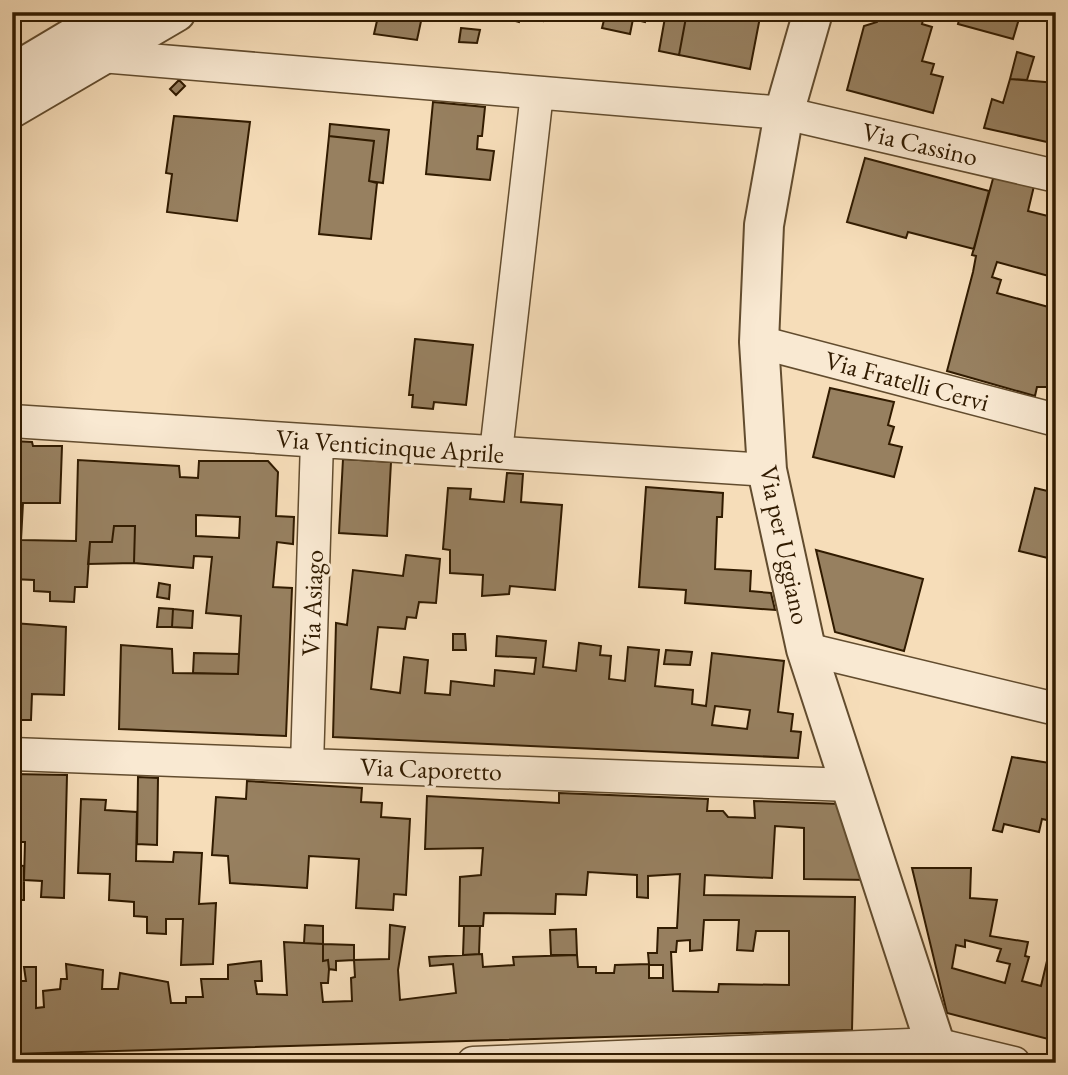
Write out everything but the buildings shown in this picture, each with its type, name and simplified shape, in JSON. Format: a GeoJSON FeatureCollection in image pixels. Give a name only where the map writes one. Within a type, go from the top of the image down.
{"type":"FeatureCollection","features":[{"type":"Feature","properties":{"kind":"street"},"geometry":{"type":"LineString","coordinates":[[12,74],[116,12]]}},
{"type":"Feature","properties":{"kind":"street"},"geometry":{"type":"LineString","coordinates":[[12,108],[176,12]]}},
{"type":"Feature","properties":{"kind":"street","name":"Via per Uggiano"},"geometry":{"type":"LineString","coordinates":[[813,12],[784,113],[764,225],[759,342],[767,470],[806,649],[936,1054]]}},
{"type":"Feature","properties":{"kind":"street","name":"Via Cassino"},"geometry":{"type":"LineString","coordinates":[[102,56],[784,113],[1056,176]]}},
{"type":"Feature","properties":{"kind":"street"},"geometry":{"type":"LineString","coordinates":[[496,453],[537,93]]}},
{"type":"Feature","properties":{"kind":"street","name":"Via Fratelli Cervi"},"geometry":{"type":"LineString","coordinates":[[759,342],[1056,420]]}},
{"type":"Feature","properties":{"kind":"street","name":"Via Venticinque Aprile"},"geometry":{"type":"LineString","coordinates":[[12,421],[767,470]]}},
{"type":"Feature","properties":{"kind":"street","name":"Via Asiago"},"geometry":{"type":"LineString","coordinates":[[307,765],[317,441]]}},
{"type":"Feature","properties":{"kind":"street"},"geometry":{"type":"LineString","coordinates":[[806,649],[1056,709]]}},
{"type":"Feature","properties":{"kind":"street","name":"Via Caporetto"},"geometry":{"type":"LineString","coordinates":[[12,754],[850,785]]}},
{"type":"Feature","properties":{"kind":"street"},"geometry":{"type":"LineString","coordinates":[[473,1063],[936,1054],[1014,1063]]}}]}
